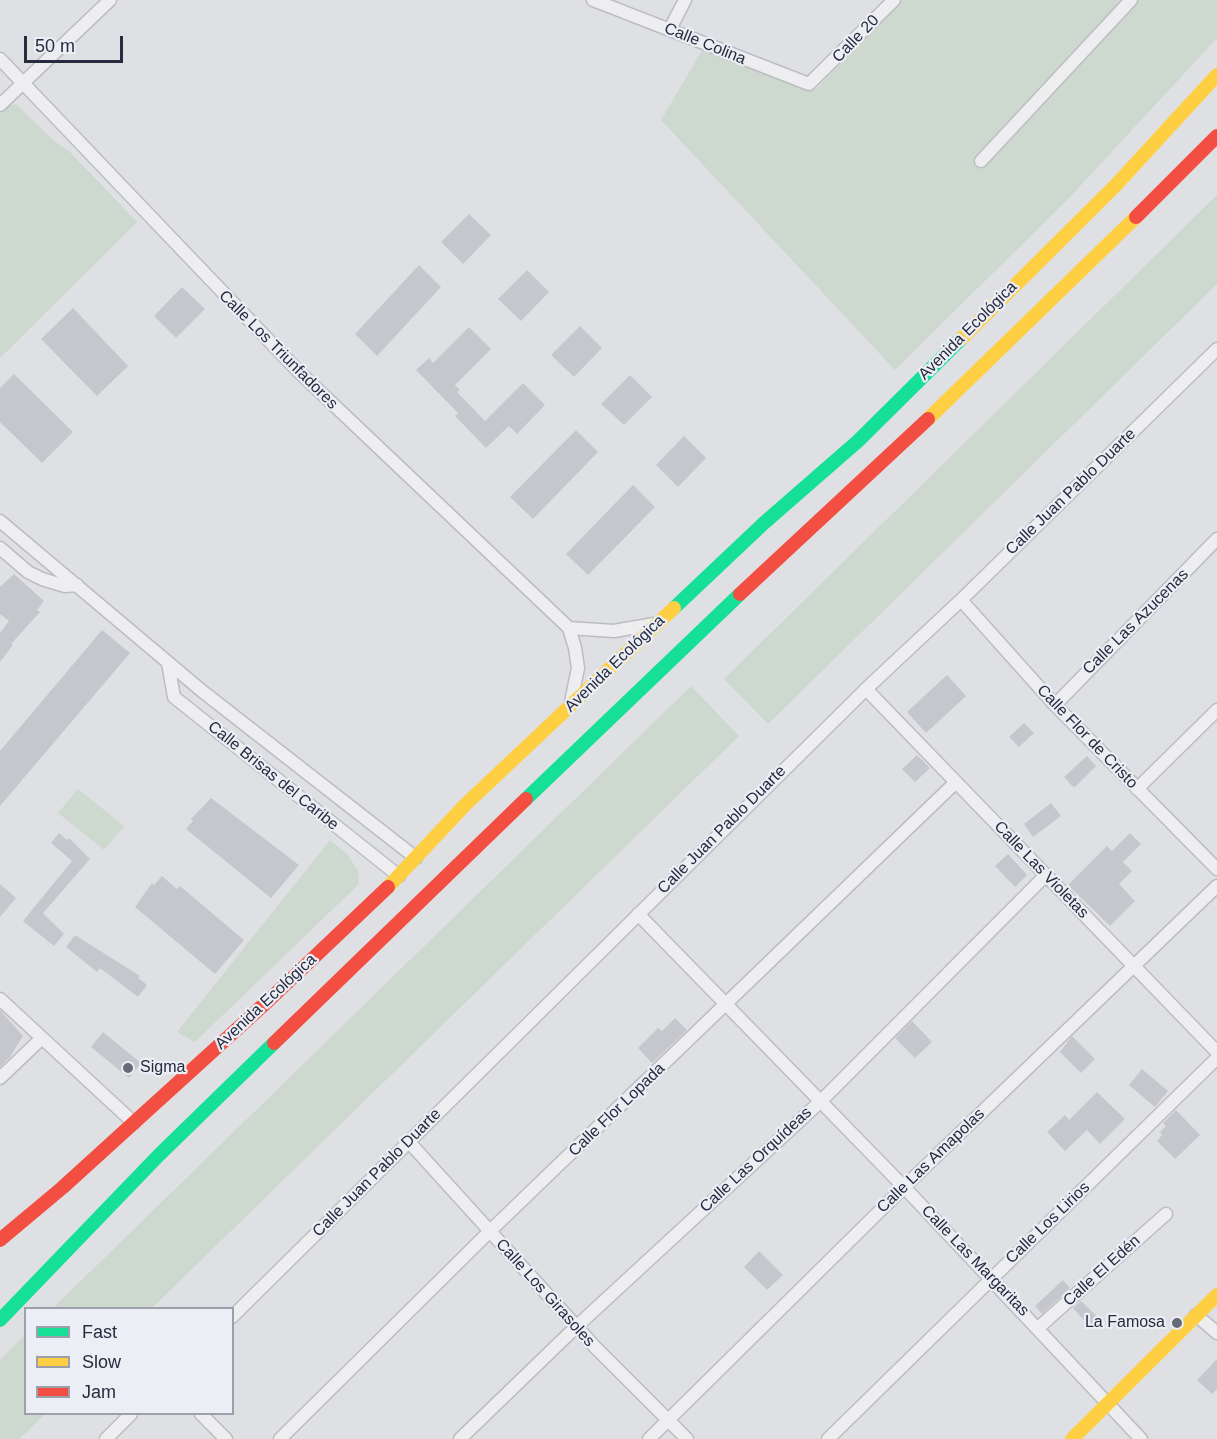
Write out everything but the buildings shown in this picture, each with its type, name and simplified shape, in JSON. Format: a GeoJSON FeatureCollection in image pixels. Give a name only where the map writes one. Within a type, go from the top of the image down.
{"type":"FeatureCollection","features":[{"type":"Feature","properties":{"kind":"main road","name":"Avenida Ecológica"},"geometry":{"type":"LineString","coordinates":[[0,1240],[134,1123],[269,1000],[399,876],[466,804],[764,522],[858,441],[1115,186],[1217,75]]}},
{"type":"Feature","properties":{"kind":"main road"},"geometry":{"type":"LineString","coordinates":[[0,1320],[159,1155],[328,990],[679,651],[880,465],[1097,256],[1217,136]]}},
{"type":"Feature","properties":{"kind":"main road"},"geometry":{"type":"LineString","coordinates":[[1072,1439],[1217,1295]]}},
{"type":"Feature","properties":{"kind":"street"},"geometry":{"type":"LineString","coordinates":[[0,105],[110,0]]}},
{"type":"Feature","properties":{"kind":"street","name":"Calle Colina"},"geometry":{"type":"LineString","coordinates":[[593,0],[790,78],[809,84],[817,79]]}},
{"type":"Feature","properties":{"kind":"street"},"geometry":{"type":"LineString","coordinates":[[670,29],[685,0]]}},
{"type":"Feature","properties":{"kind":"street","name":"Calle 20"},"geometry":{"type":"LineString","coordinates":[[817,79],[894,0]]}},
{"type":"Feature","properties":{"kind":"street"},"geometry":{"type":"LineString","coordinates":[[981,161],[1131,0]]}},
{"type":"Feature","properties":{"kind":"street","name":"Calle Los Triunfadores"},"geometry":{"type":"LineString","coordinates":[[0,59],[298,371],[569,628]]}},
{"type":"Feature","properties":{"kind":"street","name":"Calle Juan Pablo Duarte"},"geometry":{"type":"LineString","coordinates":[[234,1315],[866,689],[961,600],[1217,349]]}},
{"type":"Feature","properties":{"kind":"street","name":"Calle Brisas del Caribe"},"geometry":{"type":"LineString","coordinates":[[0,521],[168,663],[416,858]]}},
{"type":"Feature","properties":{"kind":"street","name":"Calle Las Azucenas"},"geometry":{"type":"LineString","coordinates":[[1055,705],[1217,539]]}},
{"type":"Feature","properties":{"kind":"street"},"geometry":{"type":"LineString","coordinates":[[0,548],[28,572],[42,579],[65,586],[76,585]]}},
{"type":"Feature","properties":{"kind":"street","name":"Calle Flor de Cristo"},"geometry":{"type":"LineString","coordinates":[[961,600],[1055,705],[1217,869]]}},
{"type":"Feature","properties":{"kind":"street"},"geometry":{"type":"LineString","coordinates":[[570,707],[578,668],[569,628],[614,631],[658,623]]}},
{"type":"Feature","properties":{"kind":"street","name":"Calle Brisas del Caribe"},"geometry":{"type":"LineString","coordinates":[[168,663],[174,697],[399,876]]}},
{"type":"Feature","properties":{"kind":"street","name":"Calle Las Violetas"},"geometry":{"type":"LineString","coordinates":[[866,689],[1217,1052]]}},
{"type":"Feature","properties":{"kind":"street"},"geometry":{"type":"LineString","coordinates":[[1137,789],[1217,710]]}},
{"type":"Feature","properties":{"kind":"street","name":"Calle Flor Lopada"},"geometry":{"type":"LineString","coordinates":[[280,1439],[490,1231],[956,782]]}},
{"type":"Feature","properties":{"kind":"street","name":"Calle Las Orquídeas"},"geometry":{"type":"LineString","coordinates":[[460,1439],[576,1327],[821,1101],[1046,875]]}},
{"type":"Feature","properties":{"kind":"street","name":"Calle Las Amapolas"},"geometry":{"type":"LineString","coordinates":[[649,1439],[904,1187],[1217,886]]}},
{"type":"Feature","properties":{"kind":"street","name":"Calle Las Margaritas"},"geometry":{"type":"LineString","coordinates":[[638,914],[904,1187],[1142,1439]]}},
{"type":"Feature","properties":{"kind":"street"},"geometry":{"type":"LineString","coordinates":[[0,999],[134,1123]]}},
{"type":"Feature","properties":{"kind":"street"},"geometry":{"type":"LineString","coordinates":[[0,1078],[42,1038]]}},
{"type":"Feature","properties":{"kind":"street","name":"Calle Los Lirios"},"geometry":{"type":"LineString","coordinates":[[828,1439],[1217,1058]]}},
{"type":"Feature","properties":{"kind":"street","name":"Calle Los Girasoles"},"geometry":{"type":"LineString","coordinates":[[409,1142],[576,1327],[687,1439]]}},
{"type":"Feature","properties":{"kind":"street","name":"Calle El Edén"},"geometry":{"type":"LineString","coordinates":[[1038,1328],[1166,1214]]}},
{"type":"Feature","properties":{"kind":"street"},"geometry":{"type":"LineString","coordinates":[[1196,1315],[1217,1333]]}},
{"type":"Feature","properties":{"kind":"street"},"geometry":{"type":"LineString","coordinates":[[106,1439],[129,1415]]}},
{"type":"Feature","properties":{"kind":"street"},"geometry":{"type":"LineString","coordinates":[[203,1415],[226,1439]]}},
{"type":"Feature","properties":{"kind":"shaded area"},"geometry":{"type":"Polygon","coordinates":[[[902,0],[1217,0],[1217,38],[1070,197],[895,370],[661,120],[703,49],[800,87],[816,89],[902,0]]]}},
{"type":"Feature","properties":{"kind":"shaded area"},"geometry":{"type":"Polygon","coordinates":[[[16,104],[53,140],[70,152],[137,222],[0,358],[0,114],[8,106],[16,104]]]}},
{"type":"Feature","properties":{"kind":"shaded area"},"geometry":{"type":"Polygon","coordinates":[[[1217,195],[1217,284],[768,724],[724,679],[1217,195]]]}},
{"type":"Feature","properties":{"kind":"shaded area"},"geometry":{"type":"Polygon","coordinates":[[[691,686],[739,736],[153,1307],[54,1307],[691,686]]]}},
{"type":"Feature","properties":{"kind":"shaded area"},"geometry":{"type":"Polygon","coordinates":[[[78,789],[124,826],[104,850],[58,813],[78,789]]]}},
{"type":"Feature","properties":{"kind":"shaded area"},"geometry":{"type":"Polygon","coordinates":[[[330,840],[348,855],[358,871],[359,884],[195,1042],[177,1032],[330,840]]]}},
{"type":"Feature","properties":{"kind":"shaded area"},"geometry":{"type":"Polygon","coordinates":[[[24,1336],[24,1415],[44,1415],[19,1439],[0,1439],[0,1360],[24,1336]]]}},
{"type":"Feature","properties":{"kind":"traffic: fast"},"geometry":{"type":"LineString","coordinates":[[674,608],[764,523],[858,441],[961,339]]}},
{"type":"Feature","properties":{"kind":"traffic: fast"},"geometry":{"type":"LineString","coordinates":[[526,799],[740,594]]}},
{"type":"Feature","properties":{"kind":"traffic: fast"},"geometry":{"type":"LineString","coordinates":[[0,1320],[159,1155],[274,1043]]}},
{"type":"Feature","properties":{"kind":"traffic: slow"},"geometry":{"type":"LineString","coordinates":[[961,339],[1115,186],[1217,75]]}},
{"type":"Feature","properties":{"kind":"traffic: slow"},"geometry":{"type":"LineString","coordinates":[[928,419],[1136,217]]}},
{"type":"Feature","properties":{"kind":"traffic: slow"},"geometry":{"type":"LineString","coordinates":[[388,887],[466,804],[674,608]]}},
{"type":"Feature","properties":{"kind":"traffic: slow"},"geometry":{"type":"LineString","coordinates":[[1072,1439],[1217,1295]]}},
{"type":"Feature","properties":{"kind":"traffic: jam"},"geometry":{"type":"LineString","coordinates":[[1136,217],[1217,136]]}},
{"type":"Feature","properties":{"kind":"traffic: jam"},"geometry":{"type":"LineString","coordinates":[[740,594],[928,419]]}},
{"type":"Feature","properties":{"kind":"traffic: jam"},"geometry":{"type":"LineString","coordinates":[[274,1043],[526,799]]}},
{"type":"Feature","properties":{"kind":"traffic: jam"},"geometry":{"type":"LineString","coordinates":[[0,1240],[62,1188],[269,1000],[388,887]]}},
{"type":"Feature","properties":{"kind":"place","name":"Sigma"},"geometry":{"type":"Point","coordinates":[128,1068]}},
{"type":"Feature","properties":{"kind":"place","name":"La Famosa"},"geometry":{"type":"Point","coordinates":[1177,1323]}}]}
